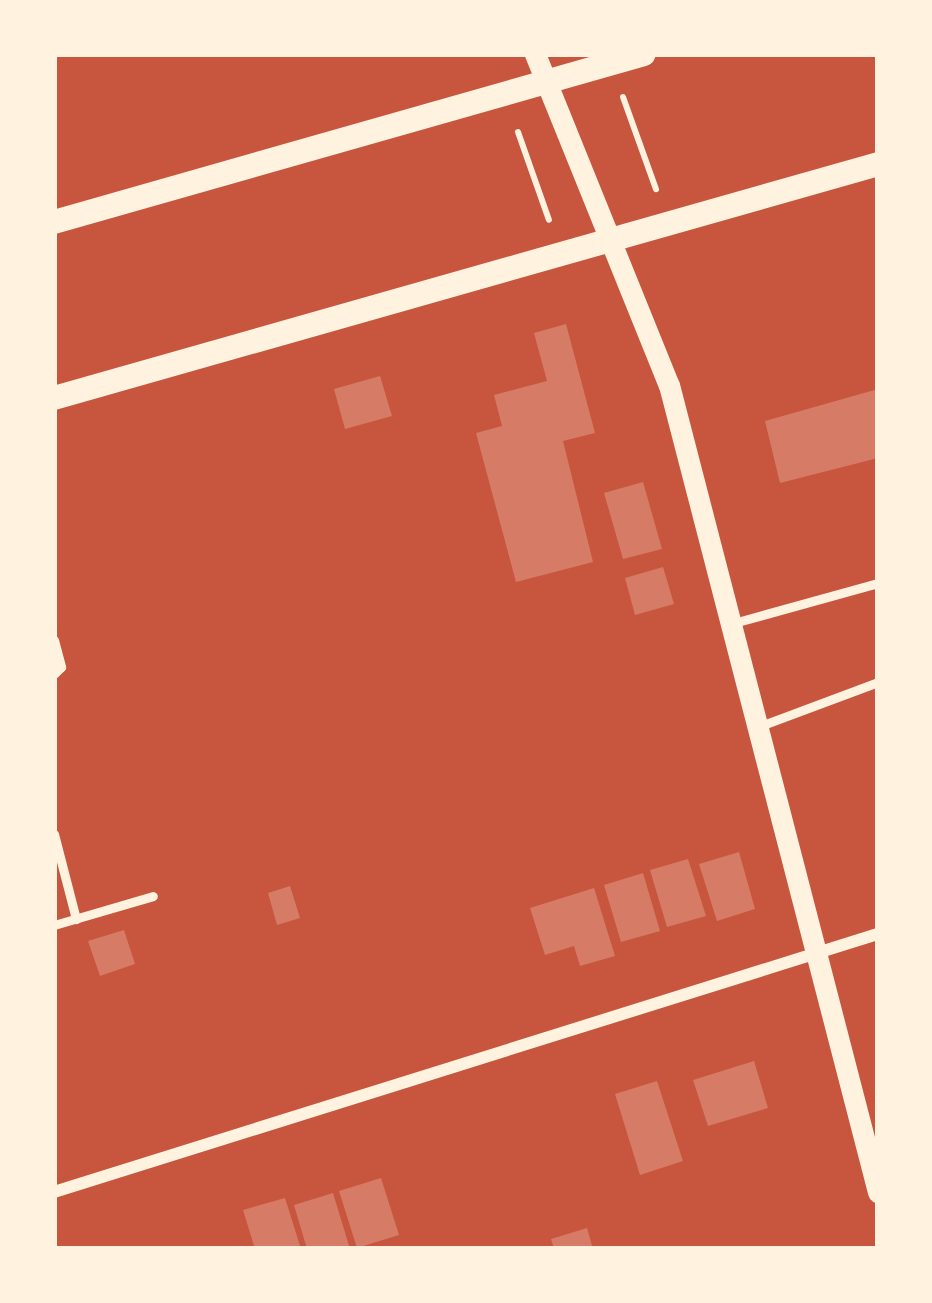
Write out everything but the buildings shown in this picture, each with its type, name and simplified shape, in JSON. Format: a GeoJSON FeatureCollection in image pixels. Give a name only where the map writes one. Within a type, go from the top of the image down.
{"type":"FeatureCollection","features":[{"type":"Feature","properties":{"kind":"main road"},"geometry":{"type":"LineString","coordinates":[[54,222],[644,54]]}},
{"type":"Feature","properties":{"kind":"main road"},"geometry":{"type":"LineString","coordinates":[[54,398],[878,164]]}},
{"type":"Feature","properties":{"kind":"street"},"geometry":{"type":"LineString","coordinates":[[535,54],[669,386],[878,1192]]}},
{"type":"Feature","properties":{"kind":"street"},"geometry":{"type":"LineString","coordinates":[[54,1192],[878,934]]}},
{"type":"Feature","properties":{"kind":"lane"},"geometry":{"type":"LineString","coordinates":[[730,624],[878,583]]}},
{"type":"Feature","properties":{"kind":"lane"},"geometry":{"type":"LineString","coordinates":[[54,640],[62,667],[54,674]]}},
{"type":"Feature","properties":{"kind":"lane"},"geometry":{"type":"LineString","coordinates":[[757,727],[878,682]]}},
{"type":"Feature","properties":{"kind":"lane"},"geometry":{"type":"LineString","coordinates":[[54,834],[76,919]]}},
{"type":"Feature","properties":{"kind":"lane"},"geometry":{"type":"LineString","coordinates":[[54,925],[153,896]]}},
{"type":"Feature","properties":{"kind":"path"},"geometry":{"type":"LineString","coordinates":[[623,97],[656,189]]}},
{"type":"Feature","properties":{"kind":"path"},"geometry":{"type":"LineString","coordinates":[[518,132],[549,220]]}}]}
